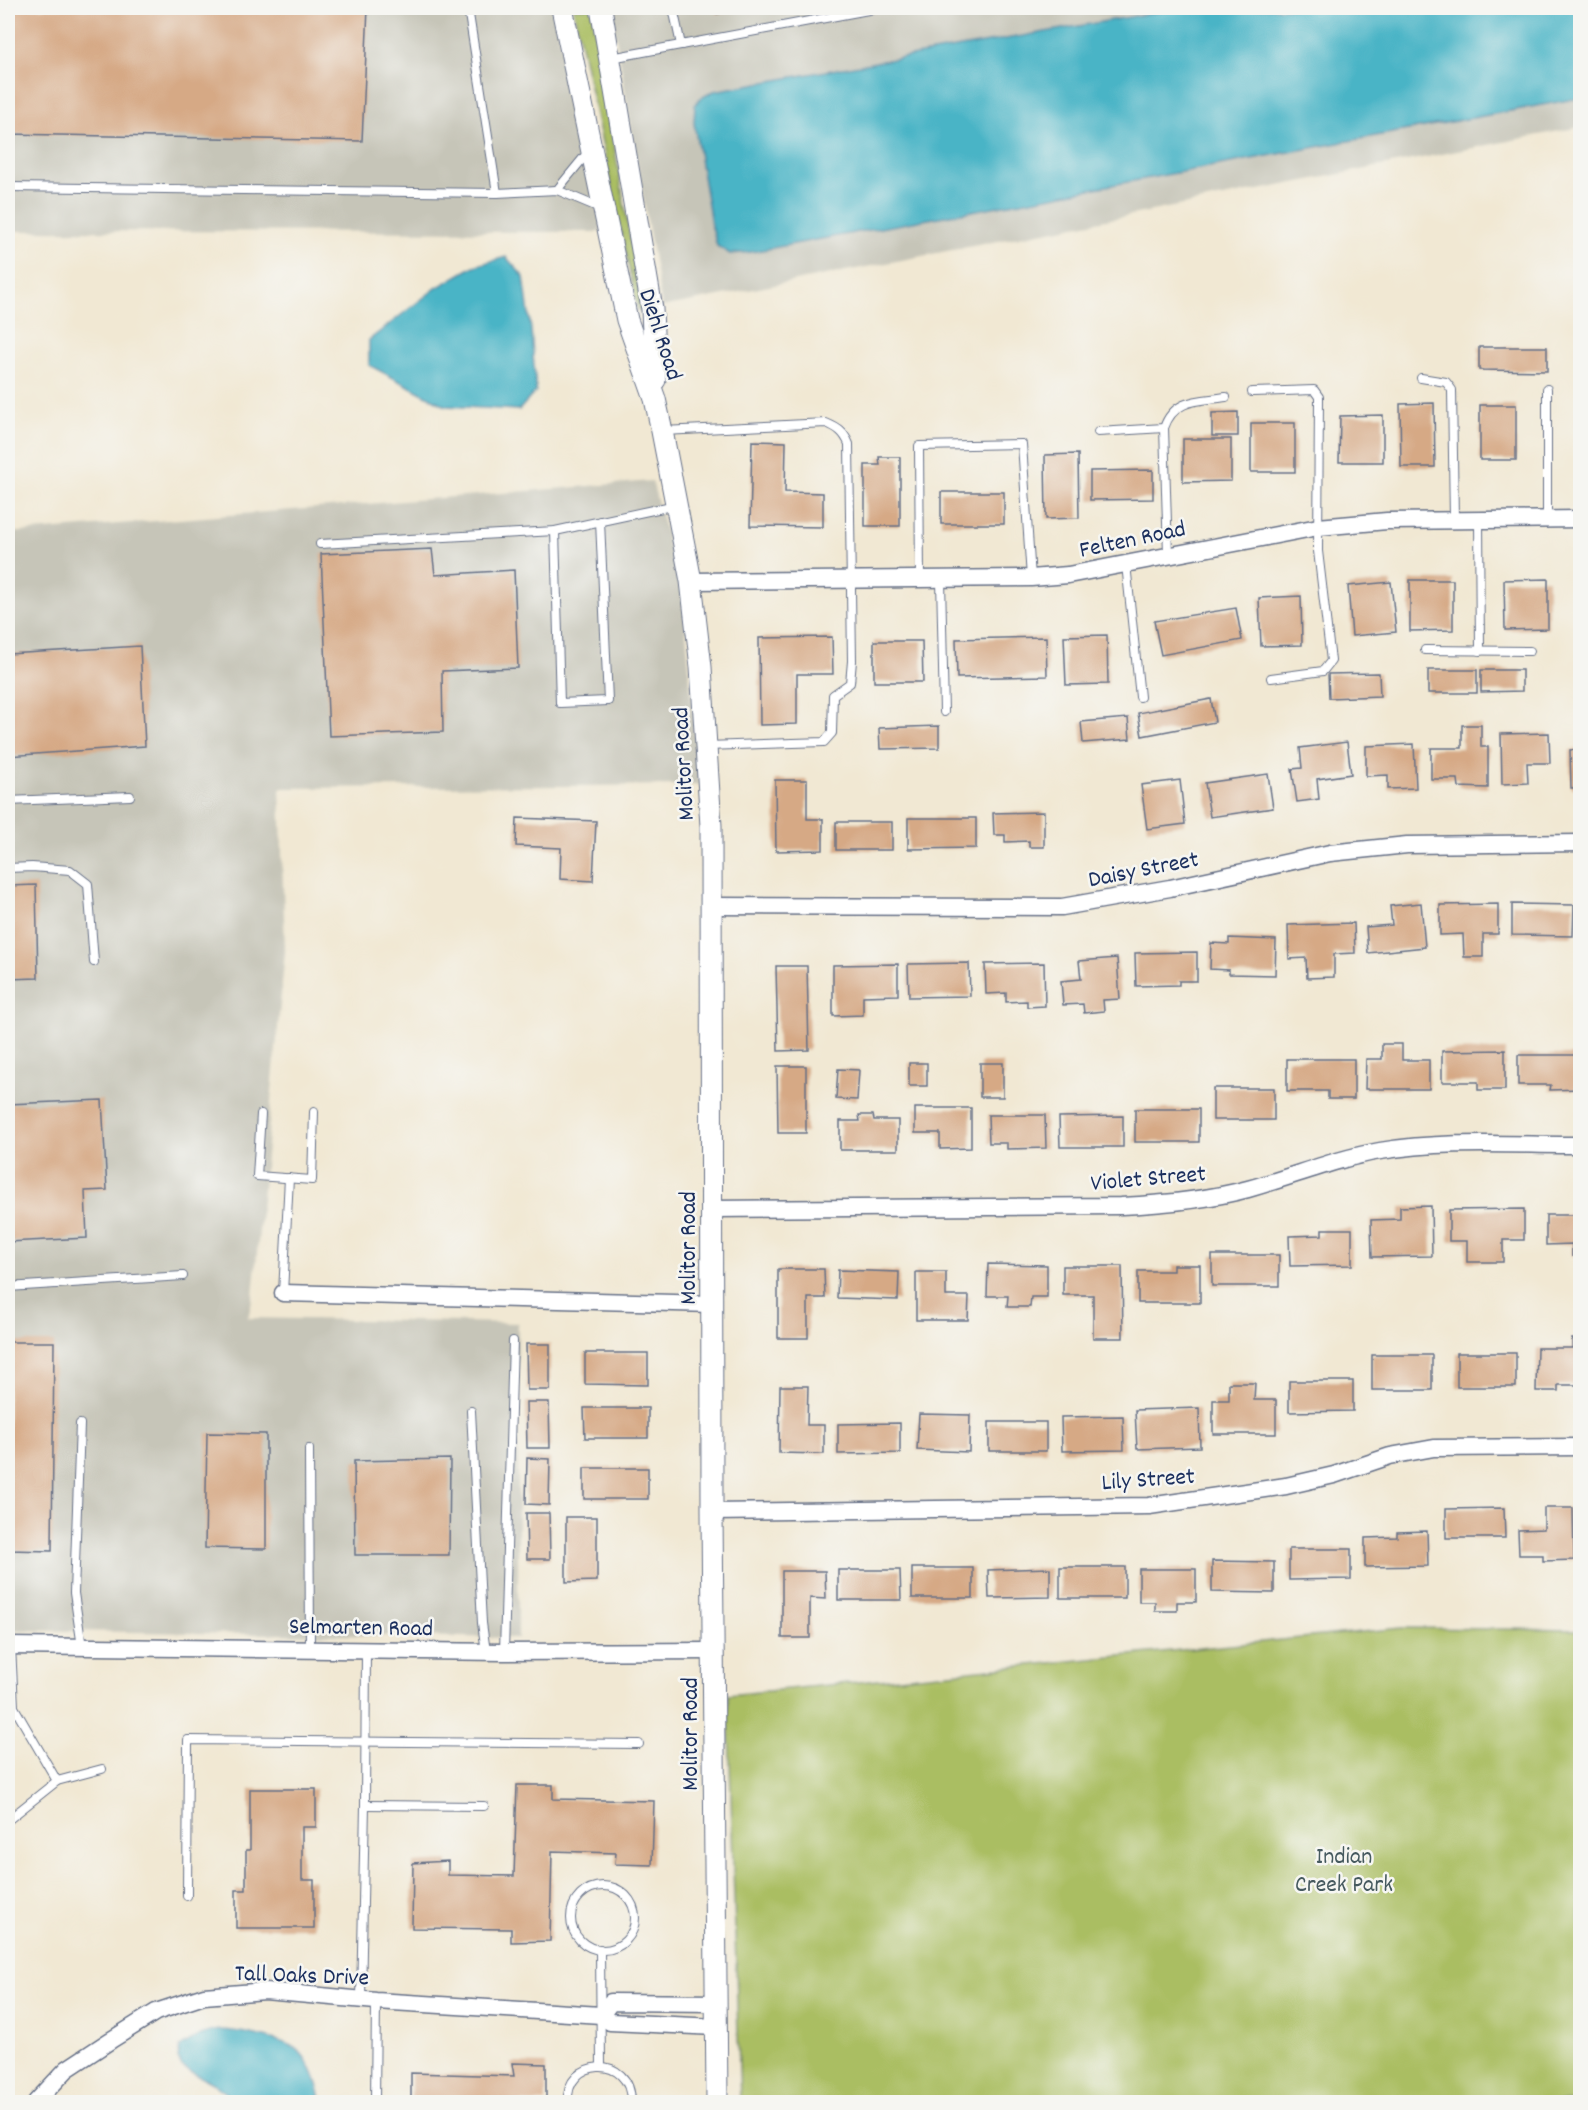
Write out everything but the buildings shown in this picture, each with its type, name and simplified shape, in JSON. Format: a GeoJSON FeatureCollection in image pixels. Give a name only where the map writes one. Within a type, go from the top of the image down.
{"type":"FeatureCollection","features":[{"type":"Feature","properties":{"kind":"street","name":"Diehl Road"},"geometry":{"type":"LineString","coordinates":[[562,8],[627,320],[655,399]]}},
{"type":"Feature","properties":{"kind":"street","name":"Diehl Road"},"geometry":{"type":"LineString","coordinates":[[601,8],[652,309],[655,399]]}},
{"type":"Feature","properties":{"kind":"street","name":"Molitor Road"},"geometry":{"type":"LineString","coordinates":[[655,399],[678,505],[691,582],[702,667],[711,826],[712,1512],[717,2103]]}},
{"type":"Feature","properties":{"kind":"street","name":"Felten Road"},"geometry":{"type":"LineString","coordinates":[[691,582],[1031,578],[1068,575],[1318,527],[1387,521],[1581,519]]}},
{"type":"Feature","properties":{"kind":"street","name":"Daisy Street"},"geometry":{"type":"LineString","coordinates":[[711,906],[1062,907],[1170,888],[1330,853],[1407,845],[1581,843]]}},
{"type":"Feature","properties":{"kind":"street","name":"Violet Street"},"geometry":{"type":"LineString","coordinates":[[713,1209],[1098,1207],[1160,1204],[1246,1189],[1337,1161],[1381,1151],[1428,1146],[1581,1145]]}},
{"type":"Feature","properties":{"kind":"street"},"geometry":{"type":"LineString","coordinates":[[283,1293],[712,1304]]}},
{"type":"Feature","properties":{"kind":"street","name":"Lily Street"},"geometry":{"type":"LineString","coordinates":[[712,1512],[1149,1506],[1286,1486],[1334,1475],[1390,1456],[1434,1448],[1581,1448]]}},
{"type":"Feature","properties":{"kind":"street","name":"Selmarten Road"},"geometry":{"type":"LineString","coordinates":[[9,1646],[486,1652],[714,1651]]}},
{"type":"Feature","properties":{"kind":"street","name":"Tall Oaks Drive"},"geometry":{"type":"LineString","coordinates":[[36,2103],[67,2069],[111,2040],[156,2012],[204,1996],[265,1991],[601,2015],[610,2022],[716,2027]]}},
{"type":"Feature","properties":{"kind":"street"},"geometry":{"type":"LineString","coordinates":[[601,2015],[611,2002],[716,2003]]}},
{"type":"Feature","properties":{"kind":"lane"},"geometry":{"type":"LineString","coordinates":[[468,8],[497,193]]}},
{"type":"Feature","properties":{"kind":"lane"},"geometry":{"type":"LineString","coordinates":[[674,8],[681,45]]}},
{"type":"Feature","properties":{"kind":"lane"},"geometry":{"type":"LineString","coordinates":[[609,58],[879,8]]}},
{"type":"Feature","properties":{"kind":"lane"},"geometry":{"type":"LineString","coordinates":[[557,190],[591,147]]}},
{"type":"Feature","properties":{"kind":"lane"},"geometry":{"type":"LineString","coordinates":[[8,187],[497,193],[557,190],[605,210]]}},
{"type":"Feature","properties":{"kind":"lane"},"geometry":{"type":"LineString","coordinates":[[1421,378],[1446,382],[1452,390],[1455,519]]}},
{"type":"Feature","properties":{"kind":"lane"},"geometry":{"type":"LineString","coordinates":[[1547,389],[1547,519]]}},
{"type":"Feature","properties":{"kind":"lane"},"geometry":{"type":"LineString","coordinates":[[1251,392],[1314,390],[1319,397],[1318,551],[1331,662],[1323,671],[1271,678]]}},
{"type":"Feature","properties":{"kind":"lane"},"geometry":{"type":"LineString","coordinates":[[1168,554],[1164,428],[1168,417],[1176,408],[1190,402],[1226,397]]}},
{"type":"Feature","properties":{"kind":"lane"},"geometry":{"type":"LineString","coordinates":[[662,430],[826,423],[836,427],[844,434],[849,444],[852,661],[850,683],[833,694],[832,733],[824,742],[707,746]]}},
{"type":"Feature","properties":{"kind":"lane"},"geometry":{"type":"LineString","coordinates":[[1098,432],[1164,428]]}},
{"type":"Feature","properties":{"kind":"lane"},"geometry":{"type":"LineString","coordinates":[[920,580],[919,447],[1022,444],[1031,578]]}},
{"type":"Feature","properties":{"kind":"lane"},"geometry":{"type":"LineString","coordinates":[[320,544],[555,531],[678,505]]}},
{"type":"Feature","properties":{"kind":"lane"},"geometry":{"type":"LineString","coordinates":[[1479,519],[1480,651]]}},
{"type":"Feature","properties":{"kind":"lane"},"geometry":{"type":"LineString","coordinates":[[555,531],[560,703],[608,701],[600,522]]}},
{"type":"Feature","properties":{"kind":"lane"},"geometry":{"type":"LineString","coordinates":[[1126,564],[1140,697]]}},
{"type":"Feature","properties":{"kind":"lane"},"geometry":{"type":"LineString","coordinates":[[941,580],[944,712]]}},
{"type":"Feature","properties":{"kind":"lane"},"geometry":{"type":"LineString","coordinates":[[1425,650],[1530,651]]}},
{"type":"Feature","properties":{"kind":"lane"},"geometry":{"type":"LineString","coordinates":[[8,801],[130,796]]}},
{"type":"Feature","properties":{"kind":"lane"},"geometry":{"type":"LineString","coordinates":[[8,868],[70,870],[88,884],[94,962]]}},
{"type":"Feature","properties":{"kind":"lane"},"geometry":{"type":"LineString","coordinates":[[261,1114],[257,1176],[312,1180],[314,1112]]}},
{"type":"Feature","properties":{"kind":"lane"},"geometry":{"type":"LineString","coordinates":[[283,1293],[289,1178]]}},
{"type":"Feature","properties":{"kind":"lane"},"geometry":{"type":"LineString","coordinates":[[8,1287],[183,1276]]}},
{"type":"Feature","properties":{"kind":"lane"},"geometry":{"type":"LineString","coordinates":[[504,1652],[513,1341]]}},
{"type":"Feature","properties":{"kind":"lane"},"geometry":{"type":"LineString","coordinates":[[471,1411],[482,1623],[486,1652]]}},
{"type":"Feature","properties":{"kind":"lane"},"geometry":{"type":"LineString","coordinates":[[80,1424],[74,1593],[82,1647]]}},
{"type":"Feature","properties":{"kind":"lane"},"geometry":{"type":"LineString","coordinates":[[309,1449],[310,1650]]}},
{"type":"Feature","properties":{"kind":"lane"},"geometry":{"type":"LineString","coordinates":[[9,1646],[14,1707],[57,1781]]}},
{"type":"Feature","properties":{"kind":"lane"},"geometry":{"type":"LineString","coordinates":[[366,1650],[365,1804],[368,2000],[375,2103]]}},
{"type":"Feature","properties":{"kind":"lane"},"geometry":{"type":"LineString","coordinates":[[187,1896],[188,1740],[639,1744]]}},
{"type":"Feature","properties":{"kind":"lane"},"geometry":{"type":"LineString","coordinates":[[8,1820],[57,1781],[102,1769]]}},
{"type":"Feature","properties":{"kind":"lane"},"geometry":{"type":"LineString","coordinates":[[365,1804],[484,1806]]}},
{"type":"Feature","properties":{"kind":"lane"},"geometry":{"type":"LineString","coordinates":[[596,1886],[606,1886],[617,1889],[632,1903],[634,1924],[631,1934],[624,1942],[615,1948],[600,1949],[584,1944],[577,1937],[572,1927],[571,1917],[578,1897],[586,1890],[596,1886]]}},
{"type":"Feature","properties":{"kind":"lane"},"geometry":{"type":"LineString","coordinates":[[600,1949],[601,2067]]}},
{"type":"Feature","properties":{"kind":"lane"},"geometry":{"type":"LineString","coordinates":[[568,2103],[569,2089],[574,2080],[590,2068],[601,2067],[621,2074],[628,2083],[632,2103]]}},
{"type":"Feature","properties":{"kind":"shaded area"},"geometry":{"type":"Polygon","coordinates":[[[8,8],[553,8],[602,232],[8,231],[8,8]]]}},
{"type":"Feature","properties":{"kind":"shaded area"},"geometry":{"type":"Polygon","coordinates":[[[611,8],[1580,8],[1580,127],[662,307],[611,8]]]}},
{"type":"Feature","properties":{"kind":"shaded area"},"geometry":{"type":"Polygon","coordinates":[[[652,481],[683,597],[699,785],[280,788],[285,951],[253,1296],[248,1318],[518,1323],[518,1638],[8,1630],[8,533],[652,481]]]}},
{"type":"Feature","properties":{"kind":"green space"},"geometry":{"type":"Polygon","coordinates":[[[573,8],[591,8],[641,312],[638,310],[573,8]]]}},
{"type":"Feature","properties":{"kind":"green space","name":"Indian Creek Park"},"geometry":{"type":"Polygon","coordinates":[[[1402,1628],[1580,1630],[1580,2102],[740,2102],[728,1695],[1402,1628]]]}},
{"type":"Feature","properties":{"kind":"water"},"geometry":{"type":"Polygon","coordinates":[[[1180,8],[1580,8],[1580,98],[751,252],[730,254],[717,246],[694,123],[695,105],[699,99],[714,91],[1180,8]]]}},
{"type":"Feature","properties":{"kind":"water"},"geometry":{"type":"Polygon","coordinates":[[[506,257],[524,277],[531,330],[536,391],[519,410],[446,406],[369,365],[369,340],[436,288],[474,266],[506,257]]]}},
{"type":"Feature","properties":{"kind":"water"},"geometry":{"type":"Polygon","coordinates":[[[220,2030],[262,2036],[286,2044],[300,2052],[311,2069],[322,2102],[228,2102],[226,2093],[182,2067],[178,2058],[180,2047],[194,2038],[220,2030]]]}}]}
